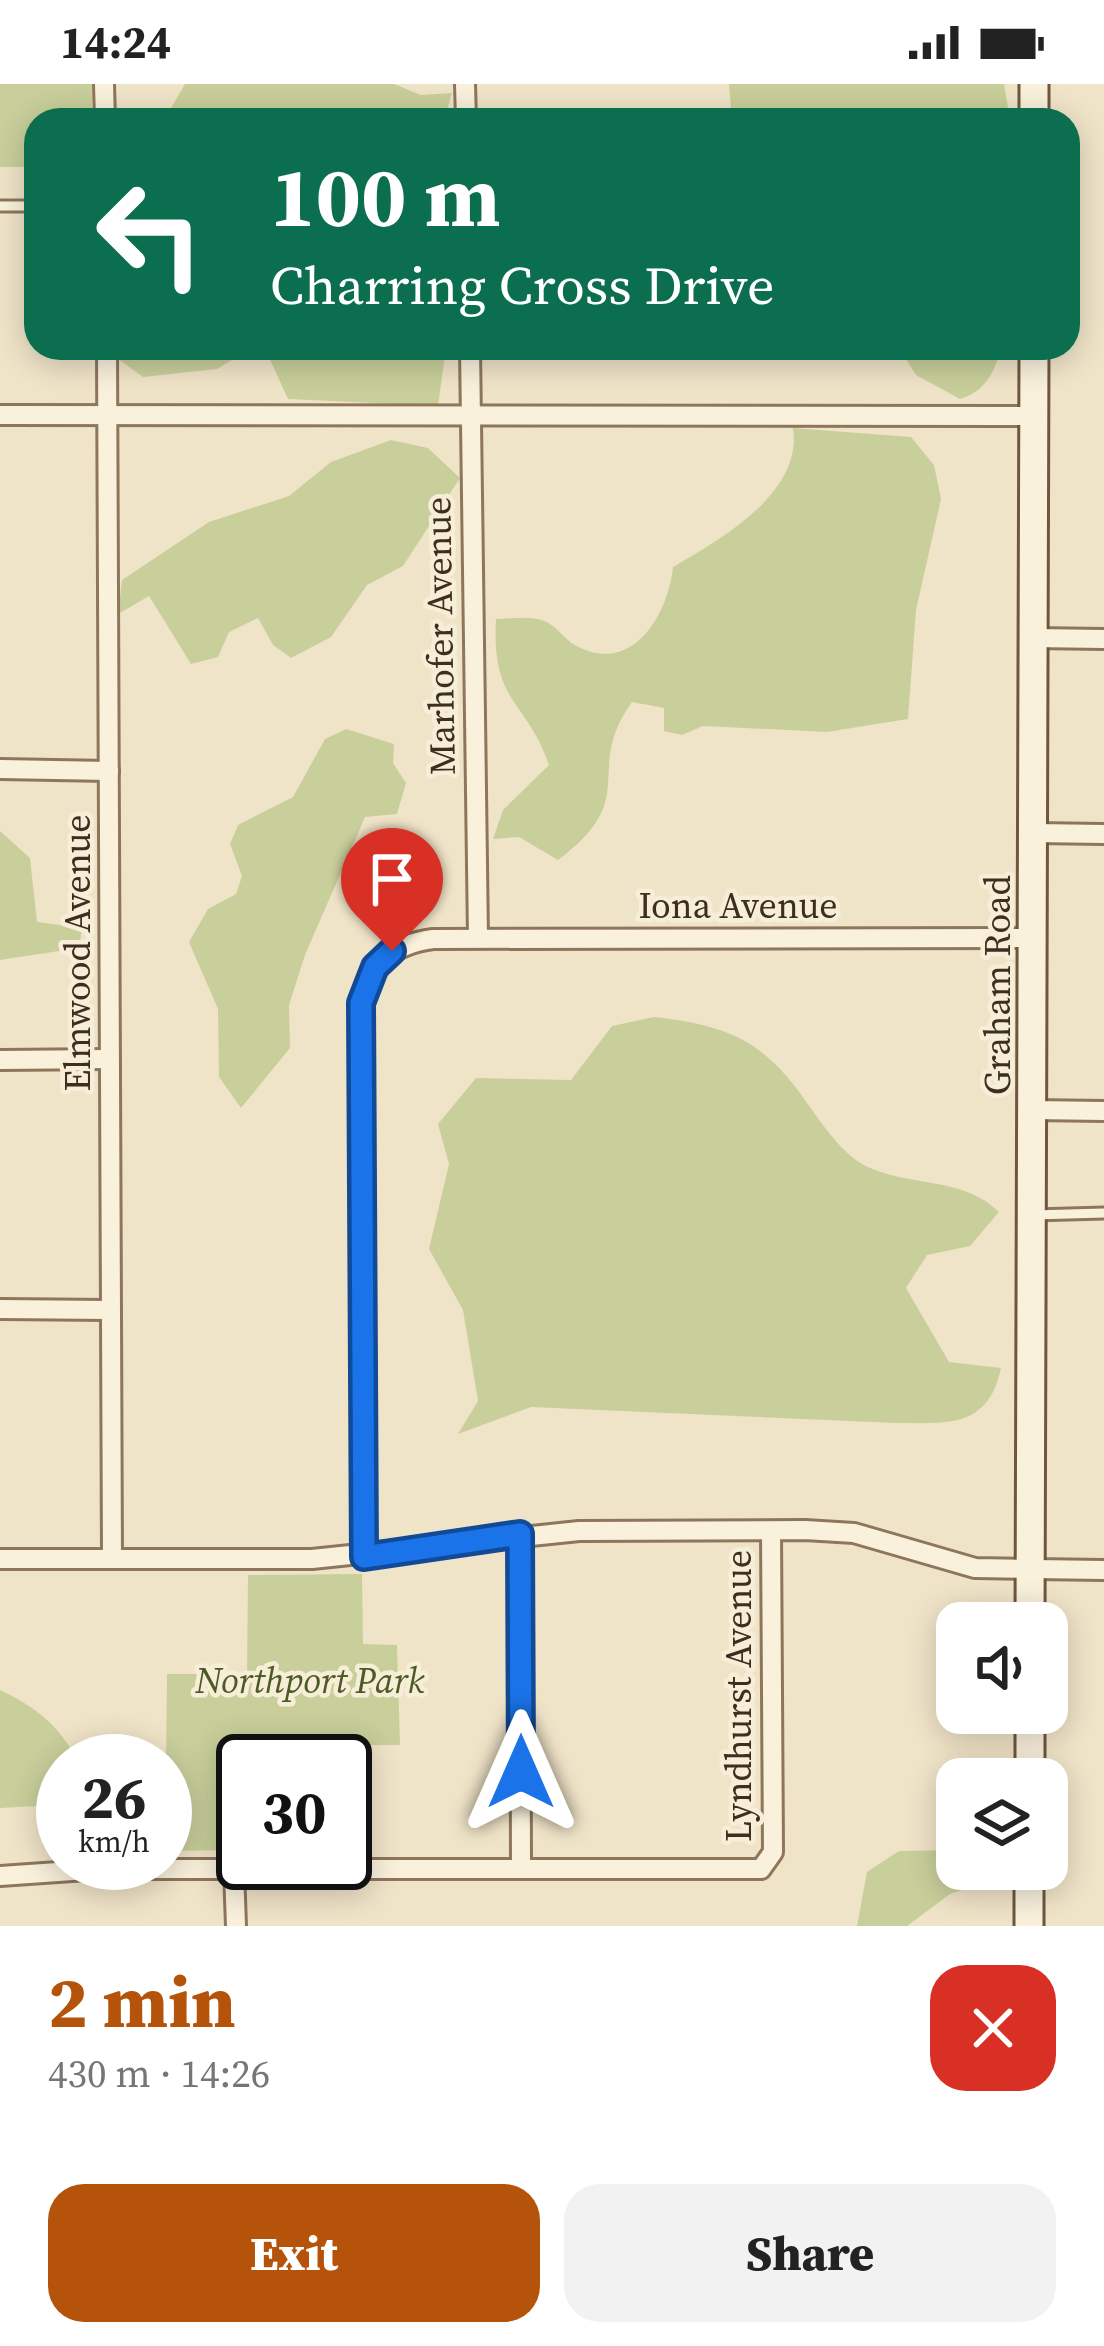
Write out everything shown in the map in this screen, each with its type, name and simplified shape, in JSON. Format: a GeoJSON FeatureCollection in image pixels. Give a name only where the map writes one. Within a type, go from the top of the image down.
{"type":"FeatureCollection","features":[{"type":"Feature","properties":{"kind":"main road","name":"Graham Road"},"geometry":{"type":"LineString","coordinates":[[1030,1602],[1034,360]]}},
{"type":"Feature","properties":{"kind":"main road"},"geometry":{"type":"LineString","coordinates":[[1029,1890],[1029,1926]]}},
{"type":"Feature","properties":{"kind":"street","name":"Elmwood Avenue"},"geometry":{"type":"LineString","coordinates":[[107,360],[112,1558]]}},
{"type":"Feature","properties":{"kind":"street","name":"Marhofer Avenue"},"geometry":{"type":"LineString","coordinates":[[470,360],[478,938]]}},
{"type":"Feature","properties":{"kind":"street"},"geometry":{"type":"LineString","coordinates":[[0,416],[1034,416]]}},
{"type":"Feature","properties":{"kind":"street"},"geometry":{"type":"LineString","coordinates":[[1034,638],[1104,639]]}},
{"type":"Feature","properties":{"kind":"street"},"geometry":{"type":"LineString","coordinates":[[0,769],[109,771]]}},
{"type":"Feature","properties":{"kind":"street"},"geometry":{"type":"LineString","coordinates":[[1034,833],[1104,834]]}},
{"type":"Feature","properties":{"kind":"street"},"geometry":{"type":"LineString","coordinates":[[364,1557],[361,1003],[375,967],[392,951],[410,942],[478,938]]}},
{"type":"Feature","properties":{"kind":"street","name":"Iona Avenue"},"geometry":{"type":"LineString","coordinates":[[478,938],[1033,938]]}},
{"type":"Feature","properties":{"kind":"street"},"geometry":{"type":"LineString","coordinates":[[0,1060],[109,1059]]}},
{"type":"Feature","properties":{"kind":"street"},"geometry":{"type":"LineString","coordinates":[[1032,1110],[1104,1111]]}},
{"type":"Feature","properties":{"kind":"street"},"geometry":{"type":"LineString","coordinates":[[0,1309],[108,1310]]}},
{"type":"Feature","properties":{"kind":"street"},"geometry":{"type":"LineString","coordinates":[[0,1559],[364,1557],[520,1534],[771,1531],[854,1533],[950,1564],[1104,1570]]}},
{"type":"Feature","properties":{"kind":"street","name":"Lyndhurst Avenue"},"geometry":{"type":"LineString","coordinates":[[521,1867],[754,1870],[770,1862],[771,1531]]}},
{"type":"Feature","properties":{"kind":"street"},"geometry":{"type":"LineString","coordinates":[[372,1869],[521,1867],[520,1534]]}},
{"type":"Feature","properties":{"kind":"street"},"geometry":{"type":"LineString","coordinates":[[0,1876],[216,1870]]}},
{"type":"Feature","properties":{"kind":"street"},"geometry":{"type":"LineString","coordinates":[[235,1890],[236,1926]]}},
{"type":"Feature","properties":{"kind":"lane"},"geometry":{"type":"LineString","coordinates":[[1033,1215],[1104,1213]]}},
{"type":"Feature","properties":{"kind":"green space"},"geometry":{"type":"Polygon","coordinates":[[[0,84],[92,84],[92,108],[24,108],[24,167],[0,167],[0,84]]]}},
{"type":"Feature","properties":{"kind":"green space"},"geometry":{"type":"Polygon","coordinates":[[[185,84],[394,84],[421,95],[452,93],[448,108],[171,108],[185,84]]]}},
{"type":"Feature","properties":{"kind":"green space"},"geometry":{"type":"Polygon","coordinates":[[[729,84],[1004,84],[1008,108],[731,108],[729,84]]]}},
{"type":"Feature","properties":{"kind":"green space"},"geometry":{"type":"Polygon","coordinates":[[[120,360],[232,360],[217,369],[143,377],[120,360]]]}},
{"type":"Feature","properties":{"kind":"green space"},"geometry":{"type":"Polygon","coordinates":[[[270,360],[444,360],[438,406],[288,399],[270,360]]]}},
{"type":"Feature","properties":{"kind":"green space"},"geometry":{"type":"Polygon","coordinates":[[[907,360],[996,360],[987,380],[960,399],[916,375],[907,360]]]}},
{"type":"Feature","properties":{"kind":"green space"},"geometry":{"type":"Polygon","coordinates":[[[793,428],[911,437],[934,465],[941,499],[916,610],[908,719],[827,732],[703,726],[682,735],[664,731],[664,708],[632,702],[611,747],[606,801],[584,838],[558,860],[519,837],[493,839],[503,810],[549,765],[499,669],[496,619],[539,619],[595,653],[630,647],[655,621],[673,567],[735,528],[772,493],[793,451],[793,428]]]}},
{"type":"Feature","properties":{"kind":"green space"},"geometry":{"type":"Polygon","coordinates":[[[391,440],[428,448],[460,478],[403,566],[367,585],[331,637],[291,658],[273,645],[258,618],[229,632],[218,657],[191,664],[149,596],[118,614],[122,580],[209,522],[289,496],[331,462],[391,440]]]}},
{"type":"Feature","properties":{"kind":"green space"},"geometry":{"type":"Polygon","coordinates":[[[346,729],[394,744],[393,763],[406,783],[397,814],[365,817],[305,955],[289,1005],[290,1048],[241,1108],[219,1077],[218,1009],[189,942],[208,909],[236,894],[242,876],[230,844],[238,825],[293,797],[325,739],[346,729]]]}},
{"type":"Feature","properties":{"kind":"green space"},"geometry":{"type":"Polygon","coordinates":[[[0,831],[30,858],[37,922],[82,928],[79,948],[0,960],[0,831]]]}},
{"type":"Feature","properties":{"kind":"green space"},"geometry":{"type":"Polygon","coordinates":[[[654,1017],[727,1033],[763,1054],[796,1087],[834,1139],[862,1164],[968,1192],[999,1212],[970,1246],[927,1255],[906,1288],[949,1362],[1001,1368],[995,1388],[976,1412],[948,1422],[895,1423],[531,1407],[458,1434],[478,1401],[463,1310],[429,1249],[449,1164],[438,1124],[476,1078],[571,1080],[612,1026],[654,1017]]]}},
{"type":"Feature","properties":{"kind":"green space","name":"Northport Park"},"geometry":{"type":"Polygon","coordinates":[[[362,1574],[363,1644],[397,1645],[400,1745],[372,1745],[372,1734],[216,1734],[216,1850],[192,1851],[192,1734],[166,1734],[167,1674],[247,1674],[248,1575],[362,1574]]]}},
{"type":"Feature","properties":{"kind":"green space"},"geometry":{"type":"Polygon","coordinates":[[[0,1690],[45,1718],[60,1734],[36,1734],[36,1806],[0,1808],[0,1690]]]}},
{"type":"Feature","properties":{"kind":"green space"},"geometry":{"type":"Polygon","coordinates":[[[936,1850],[936,1890],[962,1890],[907,1926],[857,1926],[867,1872],[899,1851],[936,1850]]]}},
{"type":"Feature","properties":{"kind":"route"},"geometry":{"type":"LineString","coordinates":[[392,951],[365,983],[361,1003],[364,1557],[520,1534],[521,1772]]}}]}
